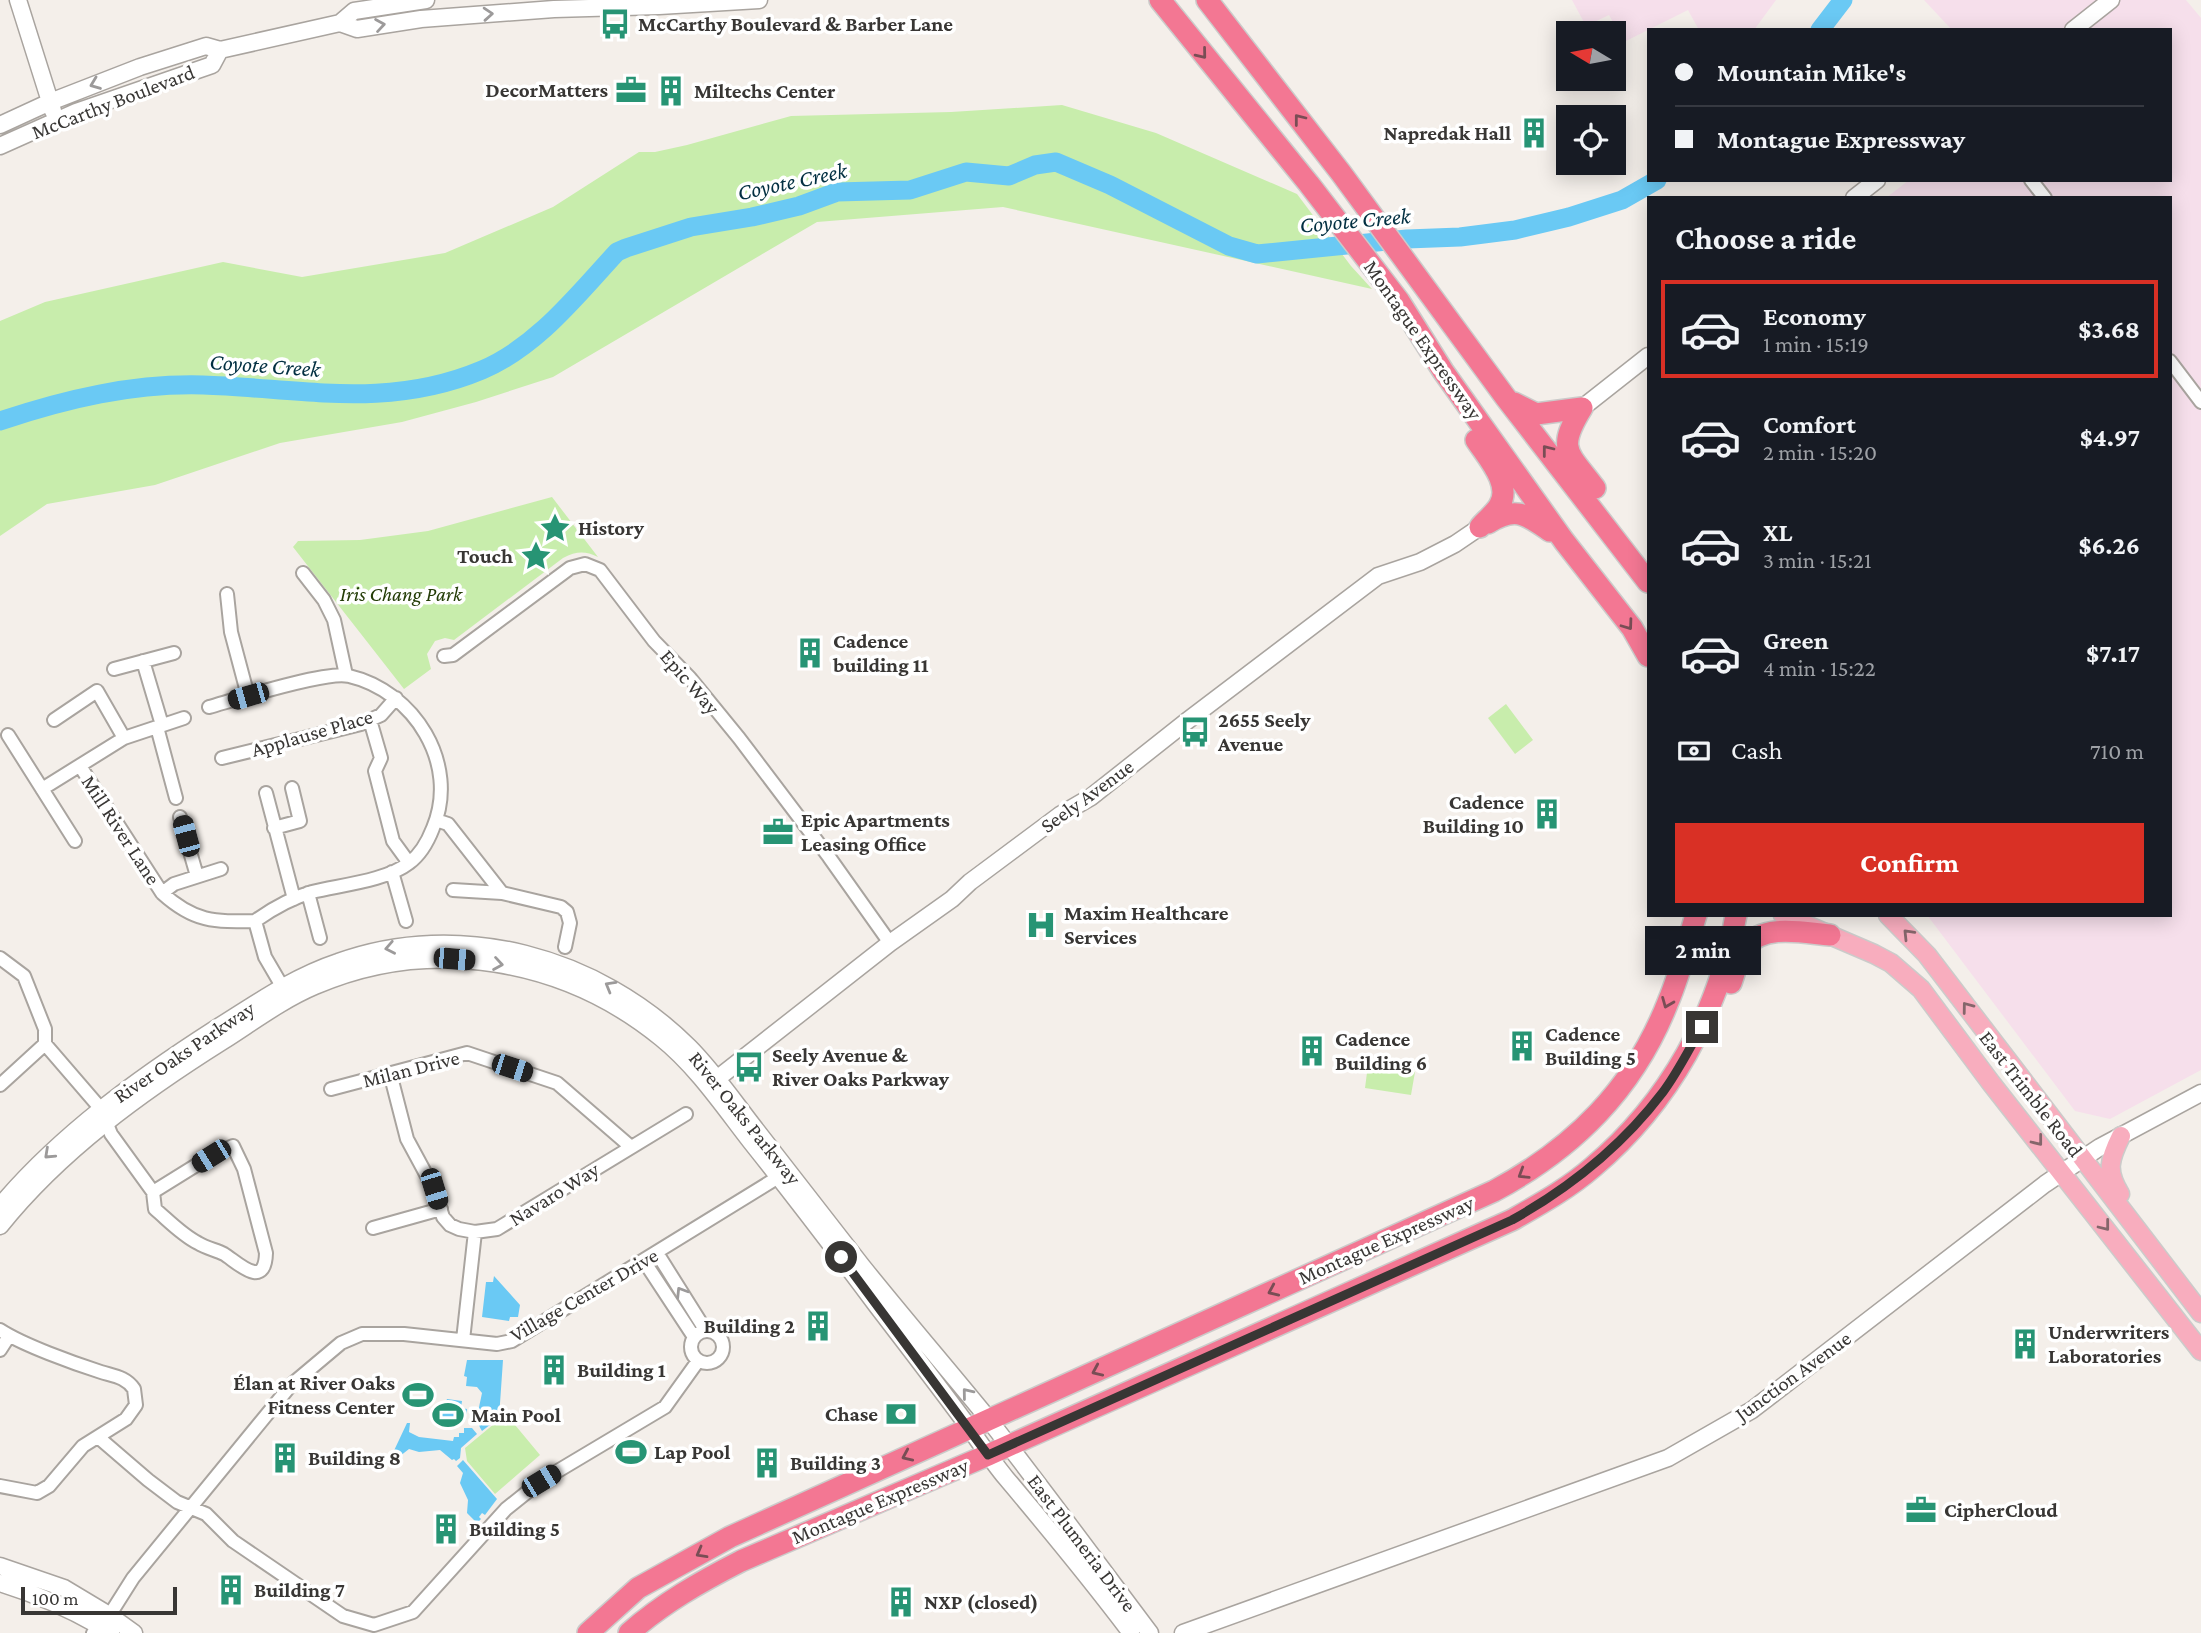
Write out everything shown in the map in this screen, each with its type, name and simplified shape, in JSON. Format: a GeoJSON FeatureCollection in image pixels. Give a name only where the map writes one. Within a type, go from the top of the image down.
{"type":"FeatureCollection","features":[{"type":"Feature","properties":{"kind":"highway","name":"Montague Expressway"},"geometry":{"type":"LineString","coordinates":[[1160,0],[1393,293],[1443,371],[1564,541],[1632,628],[1647,654]]}},
{"type":"Feature","properties":{"kind":"highway","name":"Montague Expressway"},"geometry":{"type":"LineString","coordinates":[[1208,0],[1460,332],[1506,398],[1647,581]]}},
{"type":"Feature","properties":{"kind":"highway"},"geometry":{"type":"LineString","coordinates":[[1443,371],[1452,398],[1503,486],[1500,505],[1480,527]]}},
{"type":"Feature","properties":{"kind":"highway"},"geometry":{"type":"LineString","coordinates":[[1506,398],[1522,409],[1536,414],[1582,408]]}},
{"type":"Feature","properties":{"kind":"highway"},"geometry":{"type":"LineString","coordinates":[[1582,408],[1569,429],[1566,441],[1570,455],[1605,501],[1625,549]]}},
{"type":"Feature","properties":{"kind":"highway"},"geometry":{"type":"LineString","coordinates":[[1480,527],[1498,517],[1518,512],[1529,515],[1564,541]]}},
{"type":"Feature","properties":{"kind":"highway","name":"Montague Expressway"},"geometry":{"type":"LineString","coordinates":[[588,1633],[638,1588],[730,1537],[1494,1191],[1524,1175],[1598,1116],[1624,1082],[1654,1033],[1668,1003],[1695,917]]}},
{"type":"Feature","properties":{"kind":"highway","name":"Montague Expressway"},"geometry":{"type":"LineString","coordinates":[[629,1633],[655,1610],[741,1561],[998,1450],[1512,1220],[1547,1200],[1592,1168],[1619,1143],[1664,1092],[1702,1027],[1735,917]]}},
{"type":"Feature","properties":{"kind":"highway"},"geometry":{"type":"LineString","coordinates":[[1702,1027],[1723,1007],[1745,948],[1756,937],[1786,932],[1830,935]]}},
{"type":"Feature","properties":{"kind":"main road","name":"East Trimble Road"},"geometry":{"type":"LineString","coordinates":[[1788,917],[1891,963],[1921,989],[1991,1083],[2201,1351]]}},
{"type":"Feature","properties":{"kind":"main road","name":"East Trimble Road"},"geometry":{"type":"LineString","coordinates":[[1890,917],[1927,955],[2201,1313]]}},
{"type":"Feature","properties":{"kind":"main road"},"geometry":{"type":"LineString","coordinates":[[2121,1136],[2114,1149],[2110,1178],[2158,1257]]}},
{"type":"Feature","properties":{"kind":"street"},"geometry":{"type":"LineString","coordinates":[[18,0],[55,121]]}},
{"type":"Feature","properties":{"kind":"street","name":"McCarthy Boulevard"},"geometry":{"type":"LineString","coordinates":[[0,125],[50,102],[140,67],[206,46],[220,50],[340,23],[354,11],[426,0]]}},
{"type":"Feature","properties":{"kind":"street","name":"McCarthy Boulevard"},"geometry":{"type":"LineString","coordinates":[[340,23],[357,29],[554,4],[659,6],[759,0]]}},
{"type":"Feature","properties":{"kind":"street"},"geometry":{"type":"LineString","coordinates":[[2076,28],[2111,0]]}},
{"type":"Feature","properties":{"kind":"street","name":"McCarthy Boulevard"},"geometry":{"type":"LineString","coordinates":[[0,146],[144,86],[212,65],[220,50]]}},
{"type":"Feature","properties":{"kind":"street"},"geometry":{"type":"LineString","coordinates":[[1857,196],[1874,182]]}},
{"type":"Feature","properties":{"kind":"street"},"geometry":{"type":"LineString","coordinates":[[2033,182],[2043,196]]}},
{"type":"Feature","properties":{"kind":"street"},"geometry":{"type":"LineString","coordinates":[[1582,408],[1647,357]]}},
{"type":"Feature","properties":{"kind":"street"},"geometry":{"type":"LineString","coordinates":[[2172,364],[2201,402]]}},
{"type":"Feature","properties":{"kind":"street","name":"Seely Avenue"},"geometry":{"type":"LineString","coordinates":[[712,1082],[890,943],[952,899],[1060,815],[1091,797],[1378,576],[1420,562],[1480,527]]}},
{"type":"Feature","properties":{"kind":"street","name":"Epic Way"},"geometry":{"type":"LineString","coordinates":[[444,656],[453,655],[570,568],[585,564],[600,570],[654,641],[690,678],[738,738],[829,857],[890,943]]}},
{"type":"Feature","properties":{"kind":"street"},"geometry":{"type":"LineString","coordinates":[[303,573],[324,600],[334,620],[346,674]]}},
{"type":"Feature","properties":{"kind":"street"},"geometry":{"type":"LineString","coordinates":[[227,594],[231,632],[248,696]]}},
{"type":"Feature","properties":{"kind":"street"},"geometry":{"type":"LineString","coordinates":[[114,669],[174,653]]}},
{"type":"Feature","properties":{"kind":"street"},"geometry":{"type":"LineString","coordinates":[[144,661],[176,798]]}},
{"type":"Feature","properties":{"kind":"street"},"geometry":{"type":"LineString","coordinates":[[209,707],[346,674],[370,682],[396,698],[420,723],[434,749],[439,767],[441,808],[427,842],[409,863],[392,872],[308,893],[255,920],[265,957],[286,993]]}},
{"type":"Feature","properties":{"kind":"street"},"geometry":{"type":"LineString","coordinates":[[54,720],[97,691],[124,738]]}},
{"type":"Feature","properties":{"kind":"street","name":"Applause Place"},"geometry":{"type":"LineString","coordinates":[[222,758],[370,720],[381,715],[396,698]]}},
{"type":"Feature","properties":{"kind":"street","name":"Mill River Lane"},"geometry":{"type":"LineString","coordinates":[[42,789],[124,738],[184,718]]}},
{"type":"Feature","properties":{"kind":"street"},"geometry":{"type":"LineString","coordinates":[[370,720],[381,758],[375,771],[393,841],[409,863]]}},
{"type":"Feature","properties":{"kind":"street"},"geometry":{"type":"LineString","coordinates":[[8,735],[75,841]]}},
{"type":"Feature","properties":{"kind":"street","name":"Mill River Lane"},"geometry":{"type":"LineString","coordinates":[[80,766],[162,893],[176,906],[200,918],[219,922],[255,920]]}},
{"type":"Feature","properties":{"kind":"street"},"geometry":{"type":"LineString","coordinates":[[274,828],[300,821],[292,788]]}},
{"type":"Feature","properties":{"kind":"street"},"geometry":{"type":"LineString","coordinates":[[266,793],[294,899]]}},
{"type":"Feature","properties":{"kind":"street","name":"Mill River Lane"},"geometry":{"type":"LineString","coordinates":[[180,817],[197,876]]}},
{"type":"Feature","properties":{"kind":"street"},"geometry":{"type":"LineString","coordinates":[[436,820],[448,824],[502,892]]}},
{"type":"Feature","properties":{"kind":"street","name":"Mill River Lane"},"geometry":{"type":"LineString","coordinates":[[162,893],[174,884],[221,869]]}},
{"type":"Feature","properties":{"kind":"street"},"geometry":{"type":"LineString","coordinates":[[392,872],[406,921]]}},
{"type":"Feature","properties":{"kind":"street"},"geometry":{"type":"LineString","coordinates":[[453,890],[502,892],[561,907],[568,912],[570,923],[565,947]]}},
{"type":"Feature","properties":{"kind":"street"},"geometry":{"type":"LineString","coordinates":[[308,893],[320,938]]}},
{"type":"Feature","properties":{"kind":"street"},"geometry":{"type":"LineString","coordinates":[[0,958],[24,976],[45,1029],[45,1044],[104,1115],[111,1134],[153,1192],[155,1209],[197,1243],[224,1254],[243,1270],[254,1272],[261,1269],[266,1261],[266,1253],[244,1170],[233,1146],[211,1156],[153,1192]]}},
{"type":"Feature","properties":{"kind":"street","name":"River Oaks Parkway"},"geometry":{"type":"LineString","coordinates":[[0,1206],[43,1160],[104,1115],[182,1067],[286,993],[397,963],[454,959],[523,968],[575,985],[628,1013],[663,1039],[712,1082],[784,1174],[841,1257],[979,1424]]}},
{"type":"Feature","properties":{"kind":"street"},"geometry":{"type":"LineString","coordinates":[[0,1085],[45,1044]]}},
{"type":"Feature","properties":{"kind":"street","name":"Milan Drive"},"geometry":{"type":"LineString","coordinates":[[331,1089],[467,1053],[557,1083],[631,1147]]}},
{"type":"Feature","properties":{"kind":"street"},"geometry":{"type":"LineString","coordinates":[[390,1073],[407,1139],[426,1172],[441,1209],[450,1225],[475,1232],[463,1340]]}},
{"type":"Feature","properties":{"kind":"street","name":"Junction Avenue"},"geometry":{"type":"LineString","coordinates":[[1183,1633],[1668,1458],[1752,1410],[2063,1172],[2121,1136],[2201,1093]]}},
{"type":"Feature","properties":{"kind":"street","name":"Navaro Way"},"geometry":{"type":"LineString","coordinates":[[475,1232],[497,1229],[687,1114]]}},
{"type":"Feature","properties":{"kind":"street","name":"River Oaks Parkway"},"geometry":{"type":"LineString","coordinates":[[0,1226],[104,1115]]}},
{"type":"Feature","properties":{"kind":"street"},"geometry":{"type":"LineString","coordinates":[[784,1174],[821,1222],[832,1227],[899,1312],[979,1424]]}},
{"type":"Feature","properties":{"kind":"street","name":"Village Center Drive"},"geometry":{"type":"LineString","coordinates":[[104,1628],[133,1578],[291,1385],[341,1343],[362,1334],[404,1334],[497,1344],[512,1341],[784,1174]]}},
{"type":"Feature","properties":{"kind":"street"},"geometry":{"type":"LineString","coordinates":[[373,1228],[441,1209]]}},
{"type":"Feature","properties":{"kind":"street"},"geometry":{"type":"LineString","coordinates":[[657,1253],[700,1334]]}},
{"type":"Feature","properties":{"kind":"street"},"geometry":{"type":"LineString","coordinates":[[841,1257],[848,1259],[855,1266],[885,1304],[899,1312]]}},
{"type":"Feature","properties":{"kind":"street"},"geometry":{"type":"LineString","coordinates":[[644,1261],[700,1334]]}},
{"type":"Feature","properties":{"kind":"street"},"geometry":{"type":"LineString","coordinates":[[0,1350],[4,1333],[101,1372],[123,1378],[134,1389],[136,1405],[126,1419],[83,1446],[49,1486],[37,1493],[0,1486]]}},
{"type":"Feature","properties":{"kind":"street"},"geometry":{"type":"LineString","coordinates":[[715,1333],[722,1339],[723,1353],[712,1363],[698,1361],[691,1350],[700,1334],[715,1333]]}},
{"type":"Feature","properties":{"kind":"street"},"geometry":{"type":"LineString","coordinates":[[98,1437],[177,1502],[206,1514],[233,1541],[343,1616],[374,1625],[413,1612],[506,1509],[541,1481],[665,1407],[698,1361]]}},
{"type":"Feature","properties":{"kind":"street","name":"East Plumeria Drive"},"geometry":{"type":"LineString","coordinates":[[979,1424],[1131,1633]]}},
{"type":"Feature","properties":{"kind":"street","name":"East Plumeria Drive"},"geometry":{"type":"LineString","coordinates":[[998,1450],[1150,1633]]}},
{"type":"Feature","properties":{"kind":"street"},"geometry":{"type":"LineString","coordinates":[[0,1566],[64,1588],[104,1628]]}},
{"type":"Feature","properties":{"kind":"street"},"geometry":{"type":"LineString","coordinates":[[0,1583],[43,1598],[104,1628],[134,1633]]}},
{"type":"Feature","properties":{"kind":"shaded area"},"geometry":{"type":"Polygon","coordinates":[[[1572,0],[1776,0],[1755,28],[1698,28],[1688,10],[1647,28],[1647,30],[1626,41],[1626,21],[1612,21],[1609,15],[1596,21],[1583,21],[1572,0]]]}},
{"type":"Feature","properties":{"kind":"shaded area"},"geometry":{"type":"Polygon","coordinates":[[[1924,0],[2186,0],[2201,18],[2201,1070],[2110,1119],[2075,1111],[1929,917],[2172,917],[2172,196],[1889,196],[1906,182],[2172,182],[2172,28],[1950,28],[1924,0]]]}},
{"type":"Feature","properties":{"kind":"green space"},"geometry":{"type":"Polygon","coordinates":[[[1062,105],[1156,133],[1297,194],[1351,266],[1372,289],[1003,207],[817,222],[553,377],[402,422],[280,443],[155,485],[47,504],[0,536],[0,321],[45,302],[223,262],[302,277],[445,253],[553,207],[639,152],[655,152],[687,145],[791,116],[951,112],[1062,105]]]}},
{"type":"Feature","properties":{"kind":"green space","name":"Iris Chang Park"},"geometry":{"type":"Polygon","coordinates":[[[552,497],[598,557],[581,553],[563,558],[454,640],[445,638],[435,641],[427,654],[431,669],[404,689],[293,547],[298,541],[360,540],[428,531],[552,497]]]}},
{"type":"Feature","properties":{"kind":"green space"},"geometry":{"type":"Polygon","coordinates":[[[1506,704],[1533,740],[1515,754],[1488,718],[1506,704]]]}},
{"type":"Feature","properties":{"kind":"green space"},"geometry":{"type":"Polygon","coordinates":[[[1368,1065],[1415,1072],[1411,1095],[1365,1088],[1368,1065]]]}},
{"type":"Feature","properties":{"kind":"green space"},"geometry":{"type":"Polygon","coordinates":[[[506,1414],[540,1455],[495,1494],[467,1461],[465,1448],[506,1414]]]}},
{"type":"Feature","properties":{"kind":"water"},"geometry":{"type":"Polygon","coordinates":[[[494,1276],[520,1305],[518,1317],[510,1317],[509,1321],[482,1317],[486,1282],[493,1282],[494,1276]]]}},
{"type":"Feature","properties":{"kind":"water"},"geometry":{"type":"Polygon","coordinates":[[[467,1360],[503,1360],[499,1418],[482,1431],[478,1417],[482,1393],[477,1387],[466,1386],[467,1377],[464,1376],[467,1360]]]}},
{"type":"Feature","properties":{"kind":"water","name":"Main Pool"},"geometry":{"type":"Polygon","coordinates":[[[447,1399],[462,1401],[461,1408],[467,1409],[465,1421],[456,1420],[455,1426],[430,1419],[431,1409],[436,1410],[436,1405],[441,1406],[441,1401],[446,1402],[447,1399]]]}},
{"type":"Feature","properties":{"kind":"water"},"geometry":{"type":"Polygon","coordinates":[[[407,1423],[410,1423],[409,1432],[419,1437],[453,1441],[454,1437],[459,1437],[459,1433],[464,1433],[464,1428],[472,1428],[477,1434],[461,1448],[460,1458],[456,1461],[440,1450],[419,1452],[409,1449],[395,1460],[391,1457],[407,1423]]]}},
{"type":"Feature","properties":{"kind":"water"},"geometry":{"type":"Polygon","coordinates":[[[463,1460],[497,1499],[485,1515],[482,1513],[477,1523],[467,1513],[468,1500],[460,1483],[463,1473],[457,1466],[463,1460]]]}},
{"type":"Feature","properties":{"kind":"waterway","name":"Coyote Creek"},"geometry":{"type":"LineString","coordinates":[[1822,28],[1843,0]]}},
{"type":"Feature","properties":{"kind":"waterway","name":"Coyote Creek"},"geometry":{"type":"LineString","coordinates":[[0,421],[75,399],[151,387],[203,385],[343,394],[412,390],[447,382],[482,370],[521,347],[556,318],[617,252],[626,248],[691,227],[799,206],[837,192],[910,190],[966,172],[1009,176],[1035,165],[1056,162],[1110,185],[1229,246],[1257,254],[1515,230],[1622,200],[1654,182]]}},
{"type":"Feature","properties":{"kind":"place","name":"McCarthy Boulevard & Barber Lane"},"geometry":{"type":"Point","coordinates":[615,24]}},
{"type":"Feature","properties":{"kind":"place","name":"DecorMatters"},"geometry":{"type":"Point","coordinates":[631,90]}},
{"type":"Feature","properties":{"kind":"place","name":"Miltechs Center"},"geometry":{"type":"Point","coordinates":[671,91]}},
{"type":"Feature","properties":{"kind":"place","name":"Napredak Hall"},"geometry":{"type":"Point","coordinates":[1534,133]}},
{"type":"Feature","properties":{"kind":"place","name":"History"},"geometry":{"type":"Point","coordinates":[555,528]}},
{"type":"Feature","properties":{"kind":"place","name":"Touch"},"geometry":{"type":"Point","coordinates":[536,556]}},
{"type":"Feature","properties":{"kind":"place","name":"Cadence building 11"},"geometry":{"type":"Point","coordinates":[810,653]}},
{"type":"Feature","properties":{"kind":"place","name":"2655 Seely Avenue"},"geometry":{"type":"Point","coordinates":[1195,732]}},
{"type":"Feature","properties":{"kind":"place","name":"Cadence Building 10"},"geometry":{"type":"Point","coordinates":[1547,814]}},
{"type":"Feature","properties":{"kind":"place","name":"Epic Apartments Leasing Office"},"geometry":{"type":"Point","coordinates":[778,832]}},
{"type":"Feature","properties":{"kind":"place","name":"Maxim Healthcare Services"},"geometry":{"type":"Point","coordinates":[1041,925]}},
{"type":"Feature","properties":{"kind":"place","name":"Cadence Building 5"},"geometry":{"type":"Point","coordinates":[1522,1046]}},
{"type":"Feature","properties":{"kind":"place","name":"Cadence Building 6"},"geometry":{"type":"Point","coordinates":[1312,1051]}},
{"type":"Feature","properties":{"kind":"place","name":"Seely Avenue & River Oaks Parkway"},"geometry":{"type":"Point","coordinates":[749,1067]}},
{"type":"Feature","properties":{"kind":"place","name":"Building 2"},"geometry":{"type":"Point","coordinates":[818,1326]}},
{"type":"Feature","properties":{"kind":"place","name":"Underwriters Laboratories"},"geometry":{"type":"Point","coordinates":[2025,1344]}},
{"type":"Feature","properties":{"kind":"place","name":"Building 1"},"geometry":{"type":"Point","coordinates":[554,1370]}},
{"type":"Feature","properties":{"kind":"place","name":"Élan at River Oaks Fitness Center"},"geometry":{"type":"Point","coordinates":[418,1395]}},
{"type":"Feature","properties":{"kind":"place","name":"Chase"},"geometry":{"type":"Point","coordinates":[901,1414]}},
{"type":"Feature","properties":{"kind":"place","name":"Main Pool"},"geometry":{"type":"Point","coordinates":[448,1415]}},
{"type":"Feature","properties":{"kind":"place","name":"Lap Pool"},"geometry":{"type":"Point","coordinates":[631,1452]}},
{"type":"Feature","properties":{"kind":"place","name":"Building 8"},"geometry":{"type":"Point","coordinates":[285,1458]}},
{"type":"Feature","properties":{"kind":"place","name":"Building 3"},"geometry":{"type":"Point","coordinates":[767,1463]}},
{"type":"Feature","properties":{"kind":"place","name":"CipherCloud"},"geometry":{"type":"Point","coordinates":[1921,1510]}},
{"type":"Feature","properties":{"kind":"place","name":"Building 5"},"geometry":{"type":"Point","coordinates":[446,1529]}},
{"type":"Feature","properties":{"kind":"place","name":"Building 7"},"geometry":{"type":"Point","coordinates":[231,1590]}},
{"type":"Feature","properties":{"kind":"place","name":"NXP (closed)"},"geometry":{"type":"Point","coordinates":[901,1602]}},
{"type":"Feature","properties":{"kind":"route"},"geometry":{"type":"LineString","coordinates":[[841,1257],[988,1455],[1512,1220],[1547,1200],[1592,1168],[1619,1143],[1664,1092],[1702,1027]]}}]}
